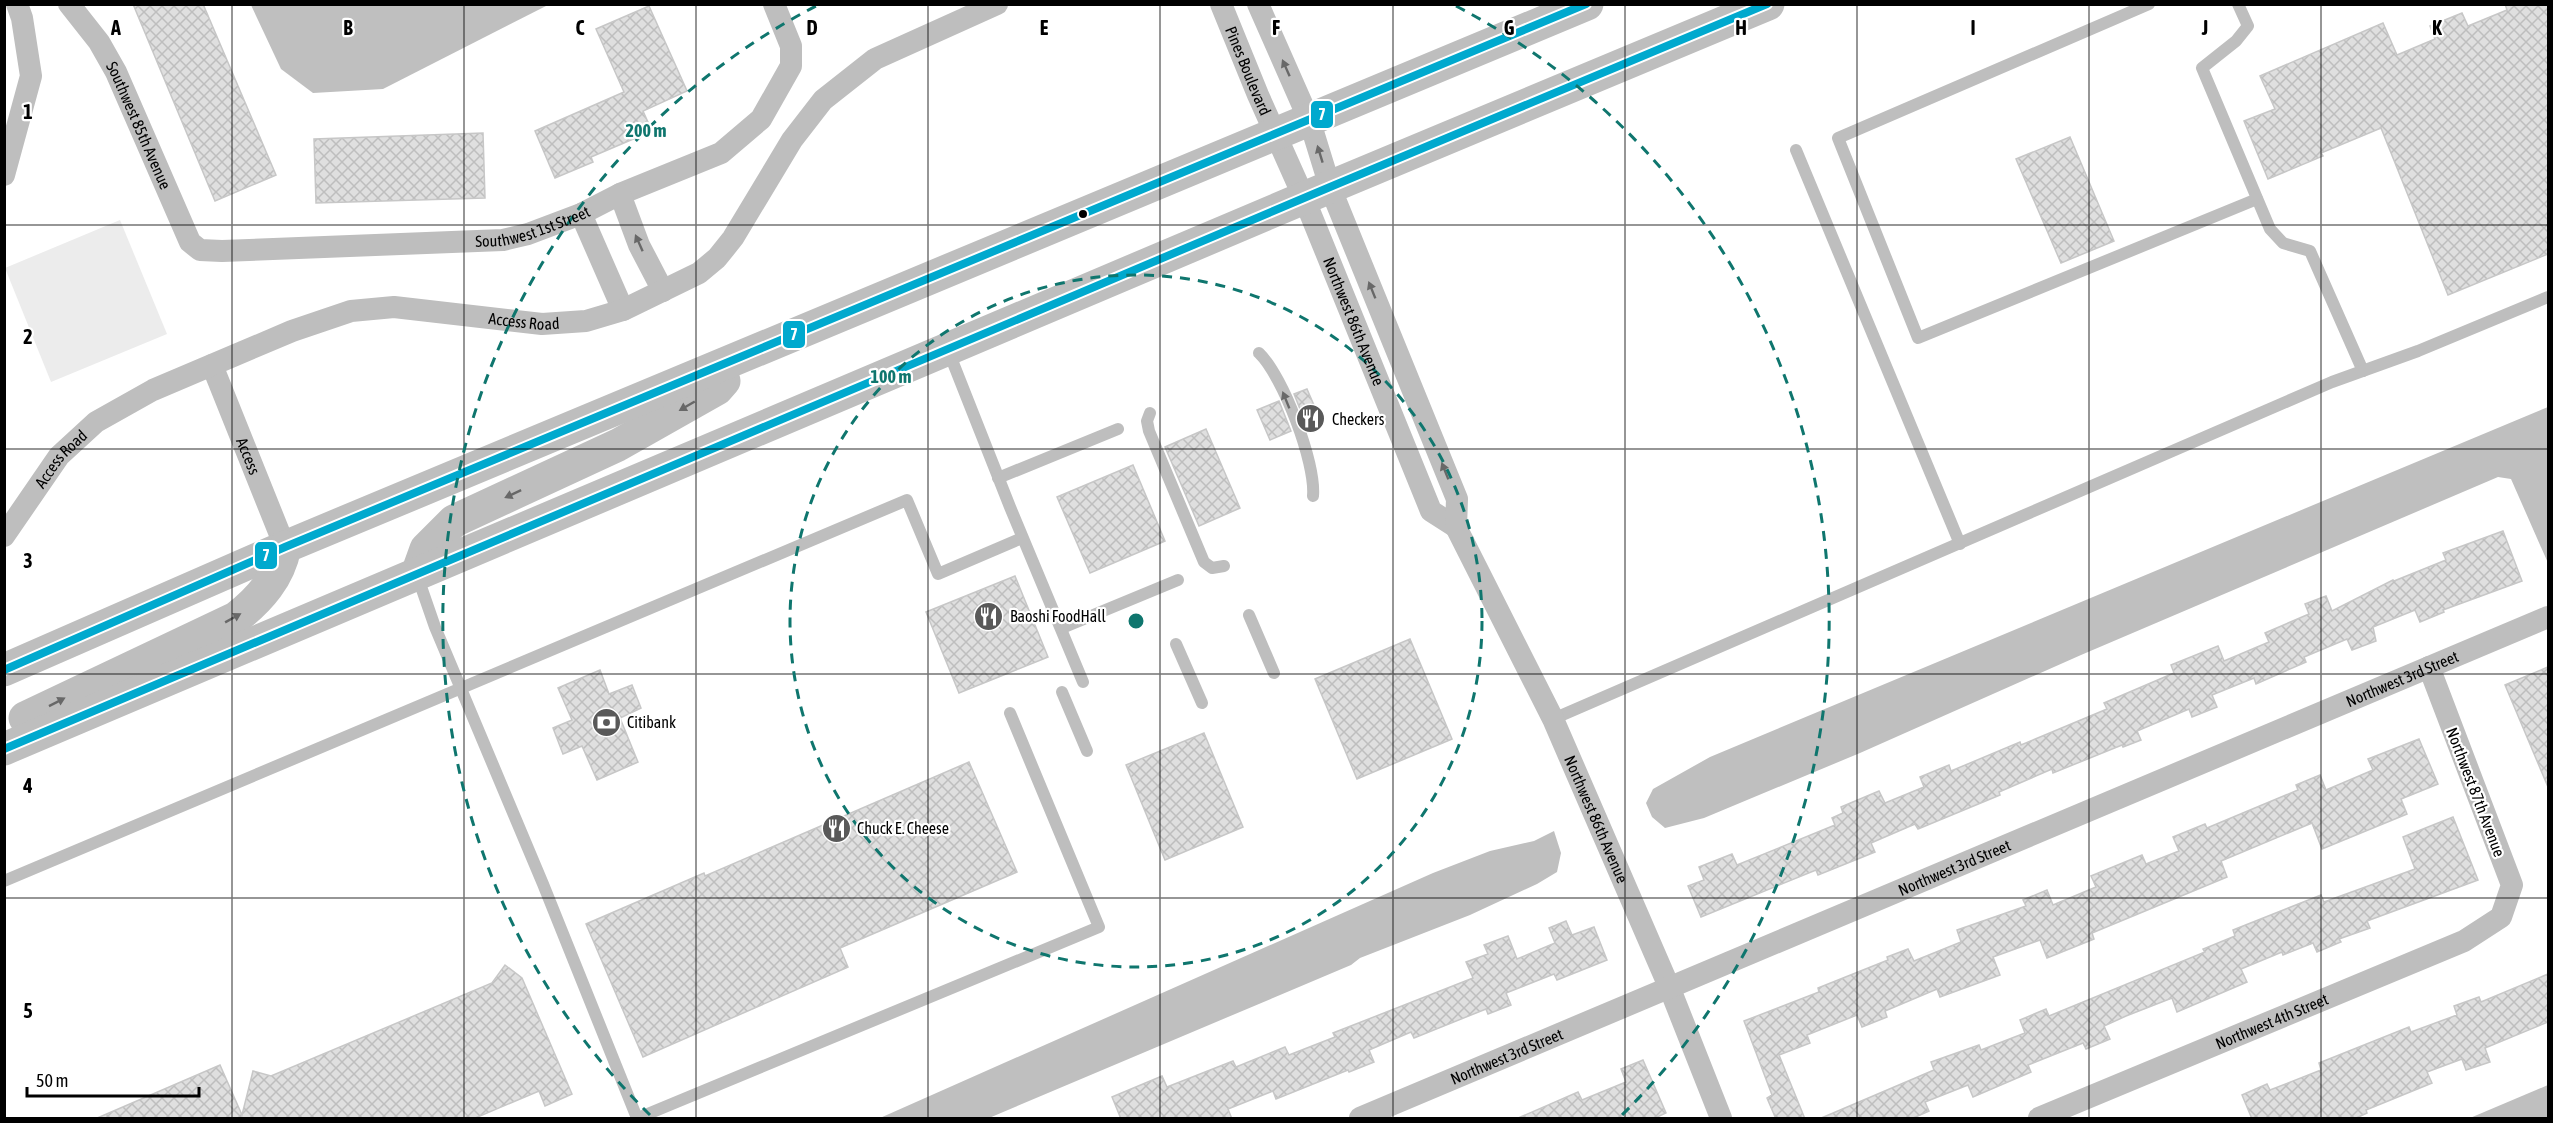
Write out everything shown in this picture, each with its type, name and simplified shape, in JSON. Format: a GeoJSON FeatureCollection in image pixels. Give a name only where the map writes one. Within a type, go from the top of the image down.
{"type":"FeatureCollection","features":[{"type":"Feature","properties":{"kind":"highway","name":"Pines Boulevard"},"geometry":{"type":"LineString","coordinates":[[4,669],[285,547],[1310,122],[1587,4]]}},
{"type":"Feature","properties":{"kind":"highway"},"geometry":{"type":"LineString","coordinates":[[4,749],[1317,192],[1768,4]]}},
{"type":"Feature","properties":{"kind":"highway"},"geometry":{"type":"LineString","coordinates":[[417,574],[426,549],[454,521],[627,440],[717,389],[748,356]]}},
{"type":"Feature","properties":{"kind":"highway"},"geometry":{"type":"LineString","coordinates":[[4,728],[236,618],[254,604],[270,585],[281,566],[285,547]]}},
{"type":"Feature","properties":{"kind":"street"},"geometry":{"type":"LineString","coordinates":[[4,175],[31,76],[18,4]]}},
{"type":"Feature","properties":{"kind":"street","name":"Southwest 85th Avenue"},"geometry":{"type":"LineString","coordinates":[[69,4],[99,42],[116,72],[184,230],[190,242],[200,249]]}},
{"type":"Feature","properties":{"kind":"street","name":"Southwest 1st Street"},"geometry":{"type":"LineString","coordinates":[[200,249],[481,242],[528,234],[581,214],[620,194],[721,153],[761,119],[791,66],[791,46],[774,4]]}},
{"type":"Feature","properties":{"kind":"street","name":"Access Road"},"geometry":{"type":"LineString","coordinates":[[4,536],[59,456],[96,422],[153,390],[292,331],[351,311],[394,307],[542,324],[586,321],[623,310],[699,273],[717,258],[733,238],[792,140],[824,99],[874,59],[997,4]]}},
{"type":"Feature","properties":{"kind":"street","name":"Pines Boulevard"},"geometry":{"type":"LineString","coordinates":[[1221,4],[1276,136]]}},
{"type":"Feature","properties":{"kind":"street","name":"Pines Boulevard"},"geometry":{"type":"LineString","coordinates":[[1258,4],[1310,122]]}},
{"type":"Feature","properties":{"kind":"street","name":"Northwest 86th Avenue"},"geometry":{"type":"LineString","coordinates":[[1310,122],[1317,192],[1431,512],[1456,527],[1553,719],[1670,988],[1721,1119]]}},
{"type":"Feature","properties":{"kind":"street","name":"Northwest 86th Avenue"},"geometry":{"type":"LineString","coordinates":[[1276,136],[1317,192]]}},
{"type":"Feature","properties":{"kind":"street"},"geometry":{"type":"LineString","coordinates":[[620,194],[639,245],[663,291]]}},
{"type":"Feature","properties":{"kind":"street"},"geometry":{"type":"LineString","coordinates":[[581,214],[623,310]]}},
{"type":"Feature","properties":{"kind":"street","name":"Access"},"geometry":{"type":"LineString","coordinates":[[212,365],[285,547]]}},
{"type":"Feature","properties":{"kind":"street","name":"Northwest 3rd Street"},"geometry":{"type":"LineString","coordinates":[[1360,1119],[2548,617]]}},
{"type":"Feature","properties":{"kind":"street","name":"Northwest 87th Avenue"},"geometry":{"type":"LineString","coordinates":[[2429,667],[2512,885],[2501,917]]}},
{"type":"Feature","properties":{"kind":"street","name":"Northwest 4th Street"},"geometry":{"type":"LineString","coordinates":[[2039,1119],[2464,941],[2501,917]]}},
{"type":"Feature","properties":{"kind":"lane"},"geometry":{"type":"LineString","coordinates":[[2148,4],[1839,138],[1918,338],[2257,199]]}},
{"type":"Feature","properties":{"kind":"lane"},"geometry":{"type":"LineString","coordinates":[[2238,4],[2248,26],[2236,41],[2202,68],[2270,230],[2283,243],[2310,251],[2363,371]]}},
{"type":"Feature","properties":{"kind":"lane"},"geometry":{"type":"LineString","coordinates":[[1796,150],[1960,544]]}},
{"type":"Feature","properties":{"kind":"lane"},"geometry":{"type":"LineString","coordinates":[[1553,719],[2363,371],[2418,351],[2548,297]]}},
{"type":"Feature","properties":{"kind":"lane"},"geometry":{"type":"LineString","coordinates":[[948,350],[998,478],[1083,682]]}},
{"type":"Feature","properties":{"kind":"lane"},"geometry":{"type":"LineString","coordinates":[[1259,353],[1272,368],[1278,380],[1303,443],[1314,480],[1313,496]]}},
{"type":"Feature","properties":{"kind":"lane"},"geometry":{"type":"LineString","coordinates":[[1150,413],[1147,421],[1149,431],[1204,561],[1212,568],[1224,566]]}},
{"type":"Feature","properties":{"kind":"lane"},"geometry":{"type":"LineString","coordinates":[[998,478],[1118,429]]}},
{"type":"Feature","properties":{"kind":"lane"},"geometry":{"type":"LineString","coordinates":[[4,881],[907,500],[938,574],[1023,538]]}},
{"type":"Feature","properties":{"kind":"lane"},"geometry":{"type":"LineString","coordinates":[[417,574],[460,689],[543,884],[637,1119],[1099,927],[1010,713]]}},
{"type":"Feature","properties":{"kind":"lane"},"geometry":{"type":"LineString","coordinates":[[1062,628],[1178,580]]}},
{"type":"Feature","properties":{"kind":"lane"},"geometry":{"type":"LineString","coordinates":[[1249,615],[1274,673]]}},
{"type":"Feature","properties":{"kind":"lane"},"geometry":{"type":"LineString","coordinates":[[1176,644],[1202,703]]}},
{"type":"Feature","properties":{"kind":"lane"},"geometry":{"type":"LineString","coordinates":[[1062,692],[1087,751]]}},
{"type":"Feature","properties":{"kind":"shaded area"},"geometry":{"type":"Polygon","coordinates":[[[251,5],[548,5],[383,89],[313,93],[281,69],[251,5]]]}},
{"type":"Feature","properties":{"kind":"shaded area"},"geometry":{"type":"Polygon","coordinates":[[[120,220],[167,334],[51,382],[5,268],[120,220]]]}},
{"type":"Feature","properties":{"kind":"shaded area"},"geometry":{"type":"Polygon","coordinates":[[[2548,407],[2548,563],[2511,479],[2498,477],[2081,655],[1860,753],[1704,818],[1665,828],[1652,817],[1646,803],[1653,789],[1710,757],[2548,407]]]}},
{"type":"Feature","properties":{"kind":"shaded area"},"geometry":{"type":"Polygon","coordinates":[[[1554,831],[1561,853],[1557,872],[1537,884],[1470,915],[1360,958],[1351,965],[989,1118],[880,1118],[1433,873],[1490,851],[1534,841],[1554,831]]]}},
{"type":"Feature","properties":{"kind":"shaded area"},"geometry":{"type":"Polygon","coordinates":[[[2548,1085],[2548,1118],[2470,1118],[2548,1085]]]}},
{"type":"Feature","properties":{"kind":"building"},"geometry":{"type":"Polygon","coordinates":[[[133,4],[203,4],[276,175],[215,201],[133,4]]]}},
{"type":"Feature","properties":{"kind":"building"},"geometry":{"type":"Polygon","coordinates":[[[2505,4],[2548,4],[2548,254],[2448,295],[2381,128],[2321,153],[2323,156],[2268,179],[2244,121],[2275,109],[2260,76],[2383,23],[2397,55],[2435,39],[2430,26],[2462,13],[2468,26],[2507,10],[2505,4]]]}},
{"type":"Feature","properties":{"kind":"building"},"geometry":{"type":"Polygon","coordinates":[[[649,6],[687,91],[643,111],[652,131],[591,157],[593,162],[555,178],[535,131],[624,92],[596,29],[649,6]]]}},
{"type":"Feature","properties":{"kind":"building"},"geometry":{"type":"Polygon","coordinates":[[[483,133],[485,198],[316,203],[314,139],[483,133]]]}},
{"type":"Feature","properties":{"kind":"building"},"geometry":{"type":"Polygon","coordinates":[[[2070,137],[2114,241],[2061,263],[2016,159],[2070,137]]]}},
{"type":"Feature","properties":{"kind":"building"},"geometry":{"type":"Polygon","coordinates":[[[1307,389],[1320,419],[1306,424],[1294,394],[1307,389]]]}},
{"type":"Feature","properties":{"kind":"building"},"geometry":{"type":"Polygon","coordinates":[[[1279,401],[1291,431],[1270,440],[1257,410],[1279,401]]]}},
{"type":"Feature","properties":{"kind":"building"},"geometry":{"type":"Polygon","coordinates":[[[1206,429],[1240,508],[1199,526],[1165,447],[1206,429]]]}},
{"type":"Feature","properties":{"kind":"building"},"geometry":{"type":"Polygon","coordinates":[[[1133,465],[1165,541],[1090,573],[1057,497],[1133,465]]]}},
{"type":"Feature","properties":{"kind":"building"},"geometry":{"type":"Polygon","coordinates":[[[2503,531],[2522,581],[2443,610],[2444,612],[2420,622],[2415,610],[2373,627],[2376,641],[2352,650],[2347,639],[2304,657],[2306,662],[2256,684],[2254,678],[2212,695],[2217,707],[2192,717],[2189,709],[2137,731],[2141,740],[2123,747],[2122,745],[2053,773],[2052,769],[1999,792],[2000,795],[1918,829],[1915,824],[1871,843],[1875,852],[1818,875],[1816,870],[1701,917],[1688,886],[1704,880],[1699,867],[1732,854],[1737,865],[1835,825],[1832,818],[1843,813],[1841,807],[1879,791],[1885,803],[1924,787],[1920,777],[1949,765],[1951,771],[2107,709],[2104,703],[2174,673],[2171,665],[2218,646],[2224,661],[2269,642],[2265,633],[2309,614],[2305,604],[2326,596],[2332,611],[2393,580],[2446,560],[2443,553],[2503,531]]]}},
{"type":"Feature","properties":{"kind":"building"},"geometry":{"type":"Polygon","coordinates":[[[1015,576],[1048,657],[959,693],[926,612],[1015,576]]]}},
{"type":"Feature","properties":{"kind":"building"},"geometry":{"type":"Polygon","coordinates":[[[1410,639],[1452,739],[1357,779],[1315,679],[1410,639]]]}},
{"type":"Feature","properties":{"kind":"building"},"geometry":{"type":"Polygon","coordinates":[[[2548,667],[2548,787],[2505,685],[2548,667]]]}},
{"type":"Feature","properties":{"kind":"building"},"geometry":{"type":"Polygon","coordinates":[[[600,670],[609,694],[632,685],[641,708],[620,718],[638,762],[597,780],[582,746],[563,754],[553,728],[572,720],[558,688],[600,670]]]}},
{"type":"Feature","properties":{"kind":"building"},"geometry":{"type":"Polygon","coordinates":[[[1204,733],[1243,827],[1165,860],[1126,765],[1204,733]]]}},
{"type":"Feature","properties":{"kind":"building"},"geometry":{"type":"Polygon","coordinates":[[[2419,739],[2438,784],[2401,799],[2407,814],[2322,849],[2312,823],[2221,861],[2227,877],[2092,933],[2094,939],[2047,958],[2040,940],[1993,957],[2000,975],[1940,997],[1937,989],[1885,1011],[1887,1017],[1862,1027],[1857,1015],[1807,1035],[1810,1043],[1779,1055],[1805,1119],[1776,1119],[1767,1098],[1772,1095],[1744,1021],[1819,992],[1818,988],[1888,960],[1887,957],[1908,949],[1914,961],[1961,942],[1957,930],[2026,906],[2023,900],[2047,890],[2053,905],[2096,887],[2091,876],[2142,855],[2146,864],[2179,851],[2173,837],[2205,824],[2207,828],[2298,790],[2296,785],[2320,775],[2326,790],[2373,770],[2368,759],[2419,739]]]}},
{"type":"Feature","properties":{"kind":"building"},"geometry":{"type":"Polygon","coordinates":[[[969,762],[1017,872],[840,948],[848,967],[643,1057],[586,924],[704,873],[705,876],[969,762]]]}},
{"type":"Feature","properties":{"kind":"building"},"geometry":{"type":"Polygon","coordinates":[[[2453,817],[2478,880],[2367,921],[2370,928],[2339,939],[2341,942],[2317,952],[2313,943],[2283,955],[2282,952],[2241,969],[2247,982],[2177,1012],[2172,998],[2126,1016],[2104,1026],[2110,1039],[2086,1049],[2083,1043],[2028,1065],[2031,1072],[1973,1097],[1968,1085],[1925,1102],[1929,1111],[1911,1119],[1819,1119],[1934,1070],[1931,1062],[1979,1045],[1981,1050],[2025,1033],[2020,1020],[2046,1009],[2049,1016],[2205,952],[2203,949],[2235,936],[2233,930],[2321,895],[2324,902],[2415,869],[2403,837],[2453,817]]]}},
{"type":"Feature","properties":{"kind":"building"},"geometry":{"type":"Polygon","coordinates":[[[1566,921],[1572,935],[1594,927],[1607,960],[1557,980],[1554,974],[1506,993],[1511,1005],[1488,1014],[1486,1009],[1414,1038],[1411,1032],[1369,1050],[1374,1062],[1349,1072],[1348,1070],[1276,1099],[1273,1091],[1228,1109],[1232,1119],[1121,1119],[1112,1097],[1162,1076],[1167,1087],[1233,1061],[1236,1067],[1285,1047],[1289,1055],[1335,1037],[1333,1033],[1473,978],[1466,962],[1488,954],[1484,945],[1508,936],[1517,959],[1555,943],[1549,928],[1566,921]]]}},
{"type":"Feature","properties":{"kind":"building"},"geometry":{"type":"Polygon","coordinates":[[[505,965],[522,978],[572,1094],[545,1106],[539,1091],[473,1119],[95,1119],[220,1065],[242,1115],[253,1071],[271,1076],[492,983],[505,965]]]}},
{"type":"Feature","properties":{"kind":"building"},"geometry":{"type":"Polygon","coordinates":[[[2548,974],[2548,1022],[2485,1048],[2490,1062],[2466,1070],[2462,1059],[2427,1072],[2432,1083],[2366,1110],[2367,1113],[2354,1119],[2252,1119],[2242,1095],[2267,1084],[2270,1090],[2321,1070],[2319,1063],[2409,1027],[2411,1032],[2457,1015],[2454,1006],[2479,997],[2481,1002],[2548,974]]]}},
{"type":"Feature","properties":{"kind":"building"},"geometry":{"type":"Polygon","coordinates":[[[1643,1060],[1666,1113],[1653,1119],[1516,1119],[1578,1092],[1582,1100],[1626,1082],[1621,1069],[1643,1060]]]}},
{"type":"Feature","properties":{"kind":"transit line","name":"7"},"geometry":{"type":"LineString","coordinates":[[4,670],[285,547],[1586,4]]}},
{"type":"Feature","properties":{"kind":"transit line","name":"7"},"geometry":{"type":"LineString","coordinates":[[4,749],[1767,4]]}},
{"type":"Feature","properties":{"kind":"place","name":"Checkers"},"geometry":{"type":"Point","coordinates":[1311,419]}},
{"type":"Feature","properties":{"kind":"place","name":"Baoshi FoodHall"},"geometry":{"type":"Point","coordinates":[989,616]}},
{"type":"Feature","properties":{"kind":"place","name":"Citibank"},"geometry":{"type":"Point","coordinates":[606,722]}},
{"type":"Feature","properties":{"kind":"place","name":"Chuck E. Cheese"},"geometry":{"type":"Point","coordinates":[836,828]}}]}
